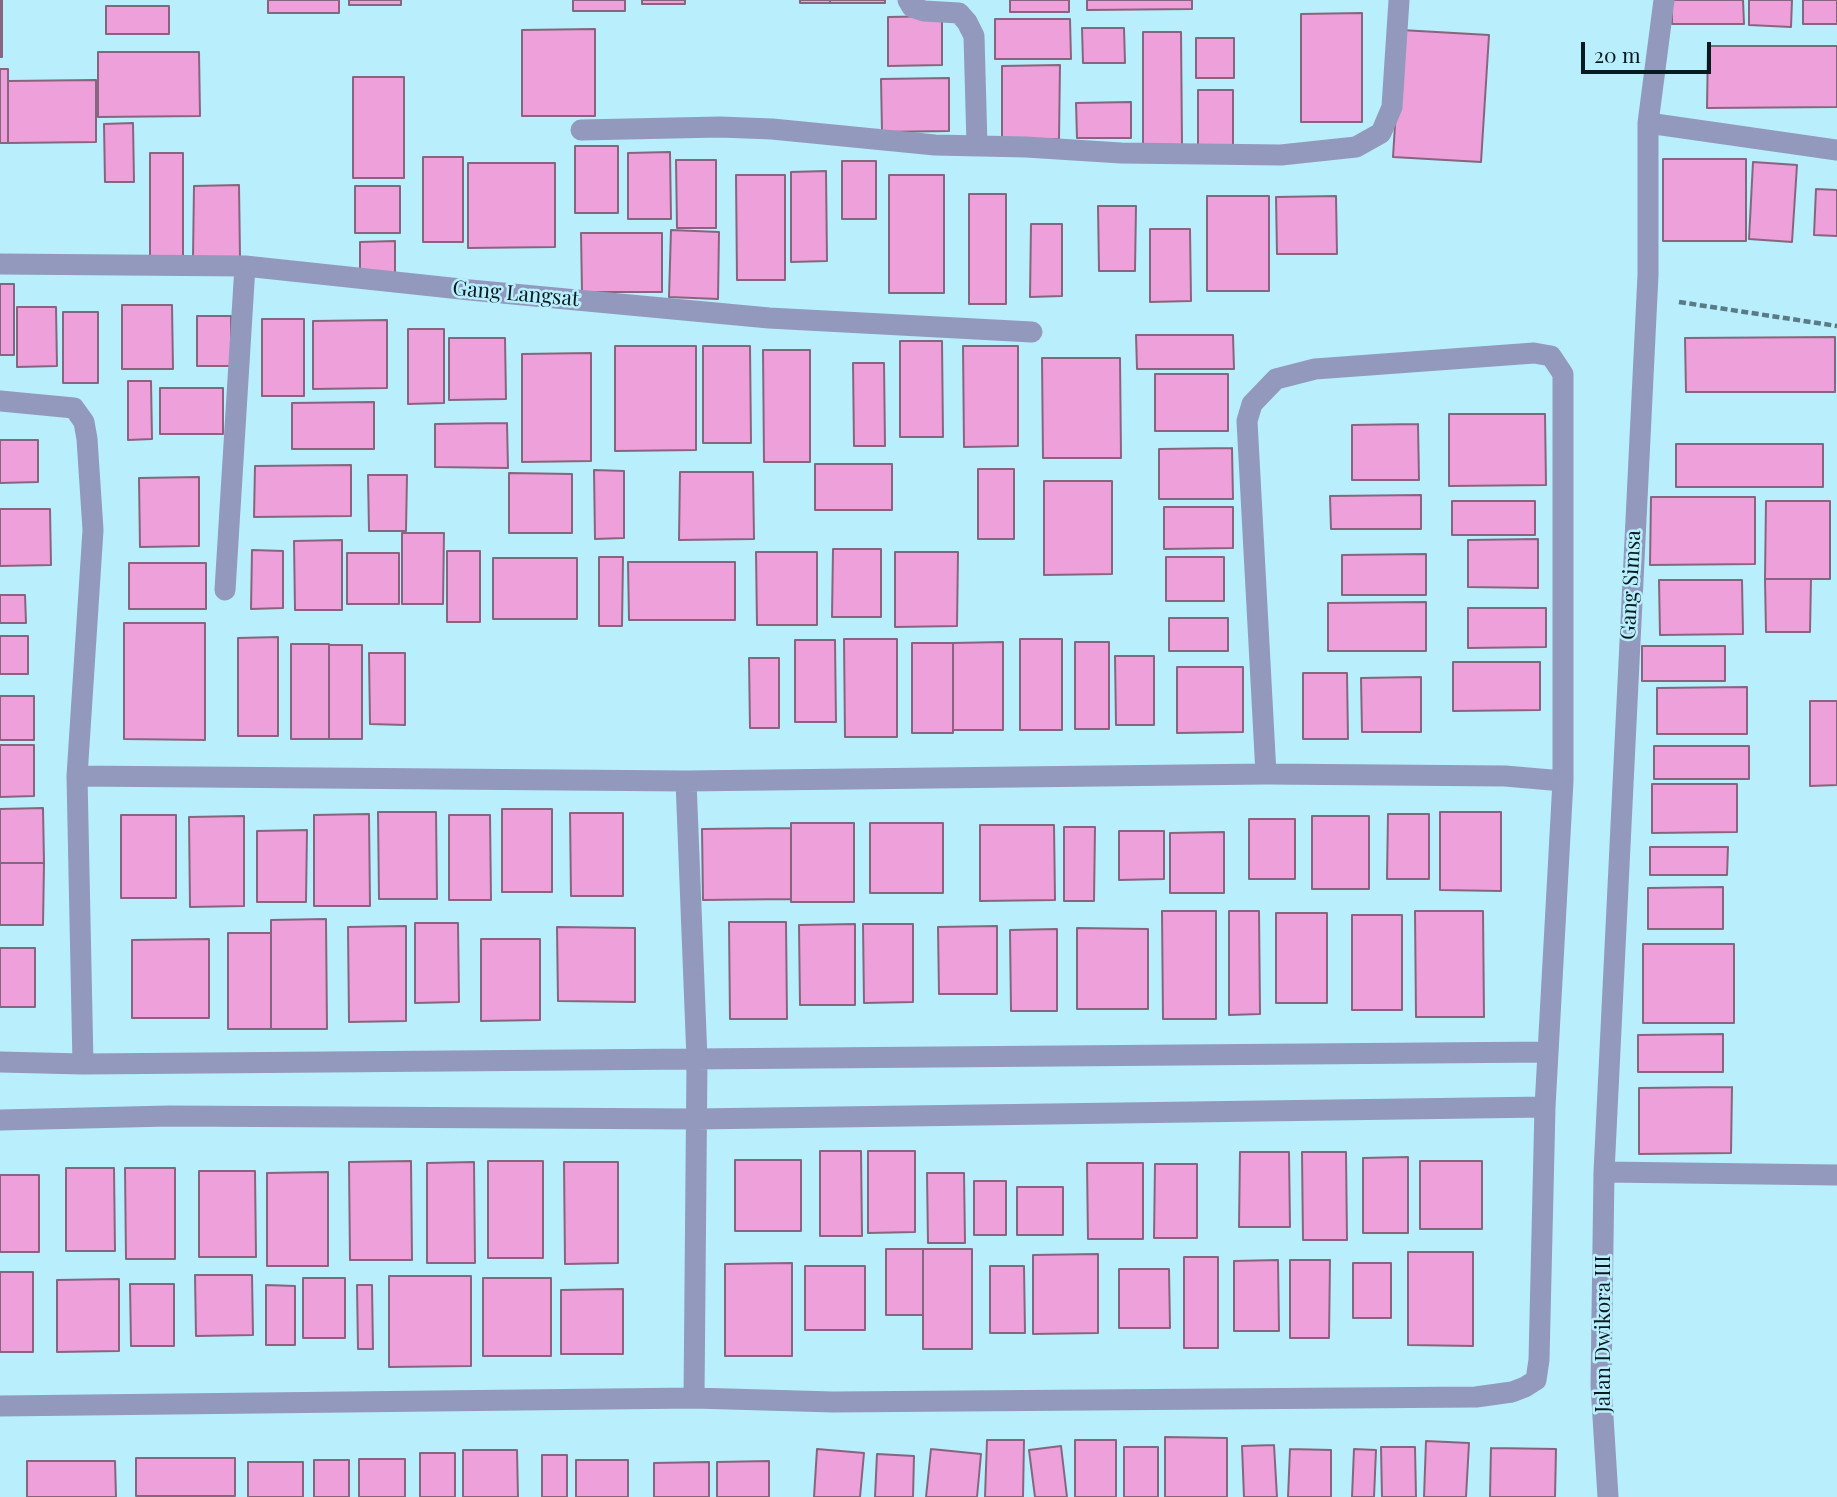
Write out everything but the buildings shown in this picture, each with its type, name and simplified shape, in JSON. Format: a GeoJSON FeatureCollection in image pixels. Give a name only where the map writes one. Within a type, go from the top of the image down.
{"type":"FeatureCollection","features":[{"type":"Feature","properties":{"kind":"street"},"geometry":{"type":"LineString","coordinates":[[908,0],[912,7],[924,11],[959,13],[974,36],[977,145]]}},
{"type":"Feature","properties":{"kind":"street"},"geometry":{"type":"LineString","coordinates":[[581,130],[720,127],[935,145],[1121,153],[1281,155],[1356,147],[1381,133],[1392,107],[1399,0]]}},
{"type":"Feature","properties":{"kind":"street","name":"Gang Simsa"},"geometry":{"type":"LineString","coordinates":[[1604,1171],[1646,298],[1648,123],[1664,0]]}},
{"type":"Feature","properties":{"kind":"street"},"geometry":{"type":"LineString","coordinates":[[1648,123],[1837,150]]}},
{"type":"Feature","properties":{"kind":"street","name":"Gang Langsat"},"geometry":{"type":"LineString","coordinates":[[0,264],[246,266],[769,318],[1032,332]]}},
{"type":"Feature","properties":{"kind":"street"},"geometry":{"type":"LineString","coordinates":[[225,590],[246,266]]}},
{"type":"Feature","properties":{"kind":"street"},"geometry":{"type":"LineString","coordinates":[[0,1406],[694,1398],[833,1402],[1476,1397],[1512,1392],[1536,1380],[1539,1360],[1545,1107],[1563,780],[1563,374],[1551,356],[1534,353],[1315,369],[1276,379],[1252,404],[1247,421],[1266,774]]}},
{"type":"Feature","properties":{"kind":"street"},"geometry":{"type":"LineString","coordinates":[[0,401],[74,408],[83,422],[87,439],[93,530],[77,776],[83,1064]]}},
{"type":"Feature","properties":{"kind":"street"},"geometry":{"type":"LineString","coordinates":[[77,776],[686,781],[1266,774],[1505,776],[1563,780]]}},
{"type":"Feature","properties":{"kind":"street"},"geometry":{"type":"LineString","coordinates":[[686,781],[697,1059],[694,1398]]}},
{"type":"Feature","properties":{"kind":"street"},"geometry":{"type":"LineString","coordinates":[[0,1062],[83,1064],[1548,1052]]}},
{"type":"Feature","properties":{"kind":"street"},"geometry":{"type":"LineString","coordinates":[[0,1120],[169,1116],[695,1119],[1545,1107]]}},
{"type":"Feature","properties":{"kind":"street"},"geometry":{"type":"LineString","coordinates":[[1604,1171],[1837,1175]]}},
{"type":"Feature","properties":{"kind":"street","name":"Jalan Dwikora III"},"geometry":{"type":"LineString","coordinates":[[1604,1171],[1601,1385],[1608,1497]]}},
{"type":"Feature","properties":{"kind":"path"},"geometry":{"type":"LineString","coordinates":[[1646,298],[1837,326]]}}]}
